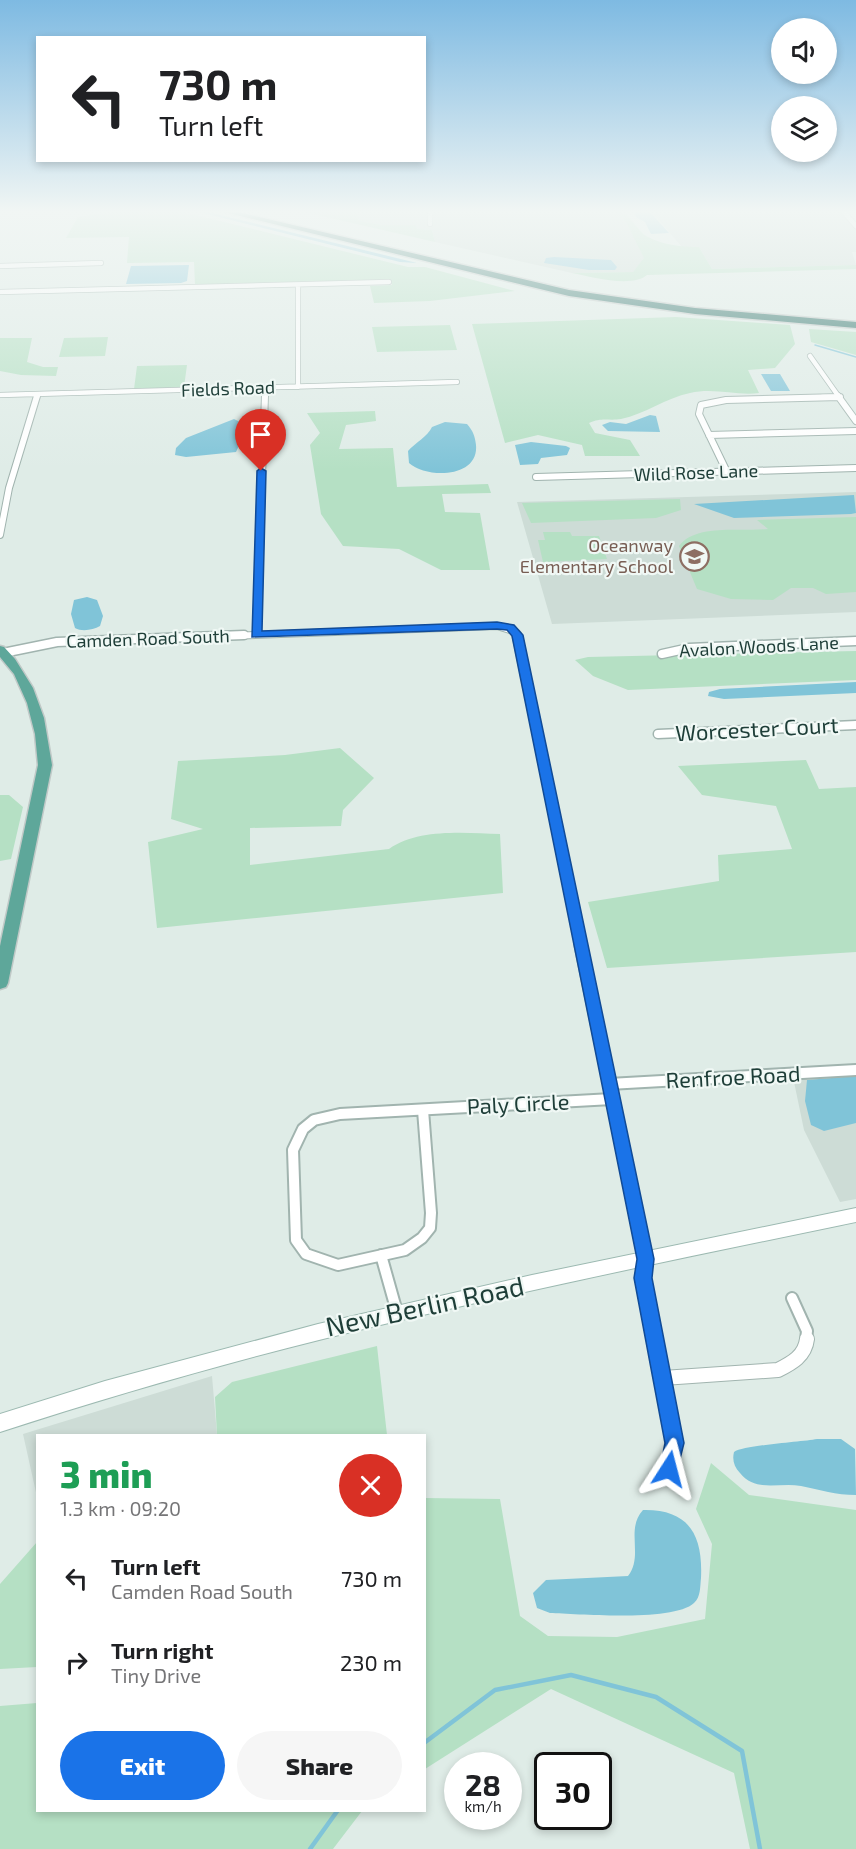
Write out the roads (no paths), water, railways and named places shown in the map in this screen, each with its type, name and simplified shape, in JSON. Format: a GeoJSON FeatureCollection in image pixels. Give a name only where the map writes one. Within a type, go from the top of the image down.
{"type":"FeatureCollection","features":[{"type":"Feature","properties":{"kind":"highway"},"geometry":{"type":"LineString","coordinates":[[599,297],[695,311],[856,325]]}},
{"type":"Feature","properties":{"kind":"highway"},"geometry":{"type":"LineString","coordinates":[[674,297],[728,304],[848,313]]}},
{"type":"Feature","properties":{"kind":"main road"},"geometry":{"type":"LineString","coordinates":[[0,983],[45,765],[43,738],[33,702],[21,677],[2,651]]}},
{"type":"Feature","properties":{"kind":"street"},"geometry":{"type":"LineString","coordinates":[[298,297],[298,387]]}},
{"type":"Feature","properties":{"kind":"street"},"geometry":{"type":"LineString","coordinates":[[810,356],[856,421]]}},
{"type":"Feature","properties":{"kind":"street","name":"Fields Road"},"geometry":{"type":"LineString","coordinates":[[0,395],[457,382]]}},
{"type":"Feature","properties":{"kind":"street"},"geometry":{"type":"LineString","coordinates":[[256,635],[265,388]]}},
{"type":"Feature","properties":{"kind":"street"},"geometry":{"type":"LineString","coordinates":[[0,536],[9,488],[38,394]]}},
{"type":"Feature","properties":{"kind":"street"},"geometry":{"type":"LineString","coordinates":[[727,472],[698,410],[709,401],[840,397]]}},
{"type":"Feature","properties":{"kind":"street"},"geometry":{"type":"LineString","coordinates":[[709,435],[856,431]]}},
{"type":"Feature","properties":{"kind":"street","name":"Wild Rose Lane"},"geometry":{"type":"LineString","coordinates":[[536,477],[856,468]]}},
{"type":"Feature","properties":{"kind":"street","name":"Camden Road South"},"geometry":{"type":"LineString","coordinates":[[2,651],[57,642],[497,626],[510,628],[518,635],[609,1084]]}},
{"type":"Feature","properties":{"kind":"street","name":"Avalon Woods Lane"},"geometry":{"type":"LineString","coordinates":[[662,654],[689,648],[856,641]]}},
{"type":"Feature","properties":{"kind":"street","name":"Worcester Court"},"geometry":{"type":"LineString","coordinates":[[658,734],[856,725]]}},
{"type":"Feature","properties":{"kind":"street","name":"Renfroe Road"},"geometry":{"type":"LineString","coordinates":[[609,1084],[856,1070]]}},
{"type":"Feature","properties":{"kind":"street"},"geometry":{"type":"LineString","coordinates":[[609,1084],[645,1259],[643,1278],[675,1443],[669,1469]]}},
{"type":"Feature","properties":{"kind":"street","name":"Paly Circle"},"geometry":{"type":"LineString","coordinates":[[423,1110],[431,1213],[430,1228],[422,1238],[405,1250],[338,1264],[306,1254],[296,1240],[293,1150],[303,1129],[314,1120],[340,1114],[612,1099]]}},
{"type":"Feature","properties":{"kind":"street","name":"New Berlin Road"},"geometry":{"type":"LineString","coordinates":[[0,1423],[234,1352],[397,1312],[856,1215]]}},
{"type":"Feature","properties":{"kind":"street"},"geometry":{"type":"LineString","coordinates":[[381,1255],[397,1312]]}},
{"type":"Feature","properties":{"kind":"street"},"geometry":{"type":"LineString","coordinates":[[663,1377],[778,1370],[795,1362],[806,1347],[807,1331],[792,1298]]}},
{"type":"Feature","properties":{"kind":"water"},"geometry":{"type":"Polygon","coordinates":[[[761,374],[780,374],[790,391],[771,391],[761,374]]]}},
{"type":"Feature","properties":{"kind":"water"},"geometry":{"type":"Polygon","coordinates":[[[650,415],[656,416],[660,432],[608,431],[602,425],[610,422],[626,424],[650,415]]]}},
{"type":"Feature","properties":{"kind":"water"},"geometry":{"type":"Polygon","coordinates":[[[234,419],[242,423],[246,430],[236,452],[186,457],[175,455],[176,448],[186,438],[234,419]]]}},
{"type":"Feature","properties":{"kind":"water"},"geometry":{"type":"Polygon","coordinates":[[[445,422],[467,424],[472,431],[476,445],[475,456],[469,464],[461,469],[439,473],[427,472],[409,463],[408,451],[432,427],[445,422]]]}},
{"type":"Feature","properties":{"kind":"water"},"geometry":{"type":"Polygon","coordinates":[[[531,442],[570,448],[567,455],[541,458],[538,464],[520,465],[515,445],[531,442]]]}},
{"type":"Feature","properties":{"kind":"water"},"geometry":{"type":"Polygon","coordinates":[[[854,495],[856,513],[851,514],[734,518],[694,504],[854,495]]]}},
{"type":"Feature","properties":{"kind":"water"},"geometry":{"type":"Polygon","coordinates":[[[87,597],[97,600],[103,616],[100,626],[81,630],[75,628],[71,614],[74,600],[87,597]]]}},
{"type":"Feature","properties":{"kind":"water"},"geometry":{"type":"Polygon","coordinates":[[[856,682],[856,693],[724,699],[708,696],[709,692],[720,689],[856,682]]]}},
{"type":"Feature","properties":{"kind":"water"},"geometry":{"type":"Polygon","coordinates":[[[856,1076],[856,1123],[824,1131],[811,1125],[805,1101],[807,1080],[856,1076]]]}},
{"type":"Feature","properties":{"kind":"water"},"geometry":{"type":"Polygon","coordinates":[[[817,1439],[841,1439],[855,1449],[856,1495],[793,1485],[768,1486],[753,1483],[738,1471],[734,1463],[734,1452],[740,1450],[817,1439]]]}},
{"type":"Feature","properties":{"kind":"water"},"geometry":{"type":"Polygon","coordinates":[[[643,1510],[672,1514],[682,1520],[696,1537],[701,1563],[701,1578],[699,1595],[694,1603],[683,1609],[667,1613],[625,1616],[550,1613],[537,1608],[533,1593],[546,1580],[628,1576],[635,1560],[635,1526],[643,1510]]]}},
{"type":"Feature","properties":{"kind":"waterway"},"geometry":{"type":"LineString","coordinates":[[815,345],[856,357]]}},
{"type":"Feature","properties":{"kind":"waterway"},"geometry":{"type":"LineString","coordinates":[[426,1742],[495,1690],[571,1675],[656,1697],[742,1751],[760,1849]]}},
{"type":"Feature","properties":{"kind":"waterway"},"geometry":{"type":"LineString","coordinates":[[310,1849],[337,1812]]}},
{"type":"Feature","properties":{"kind":"place","name":"Oceanway Elementary School"},"geometry":{"type":"Point","coordinates":[694,556]}}]}
